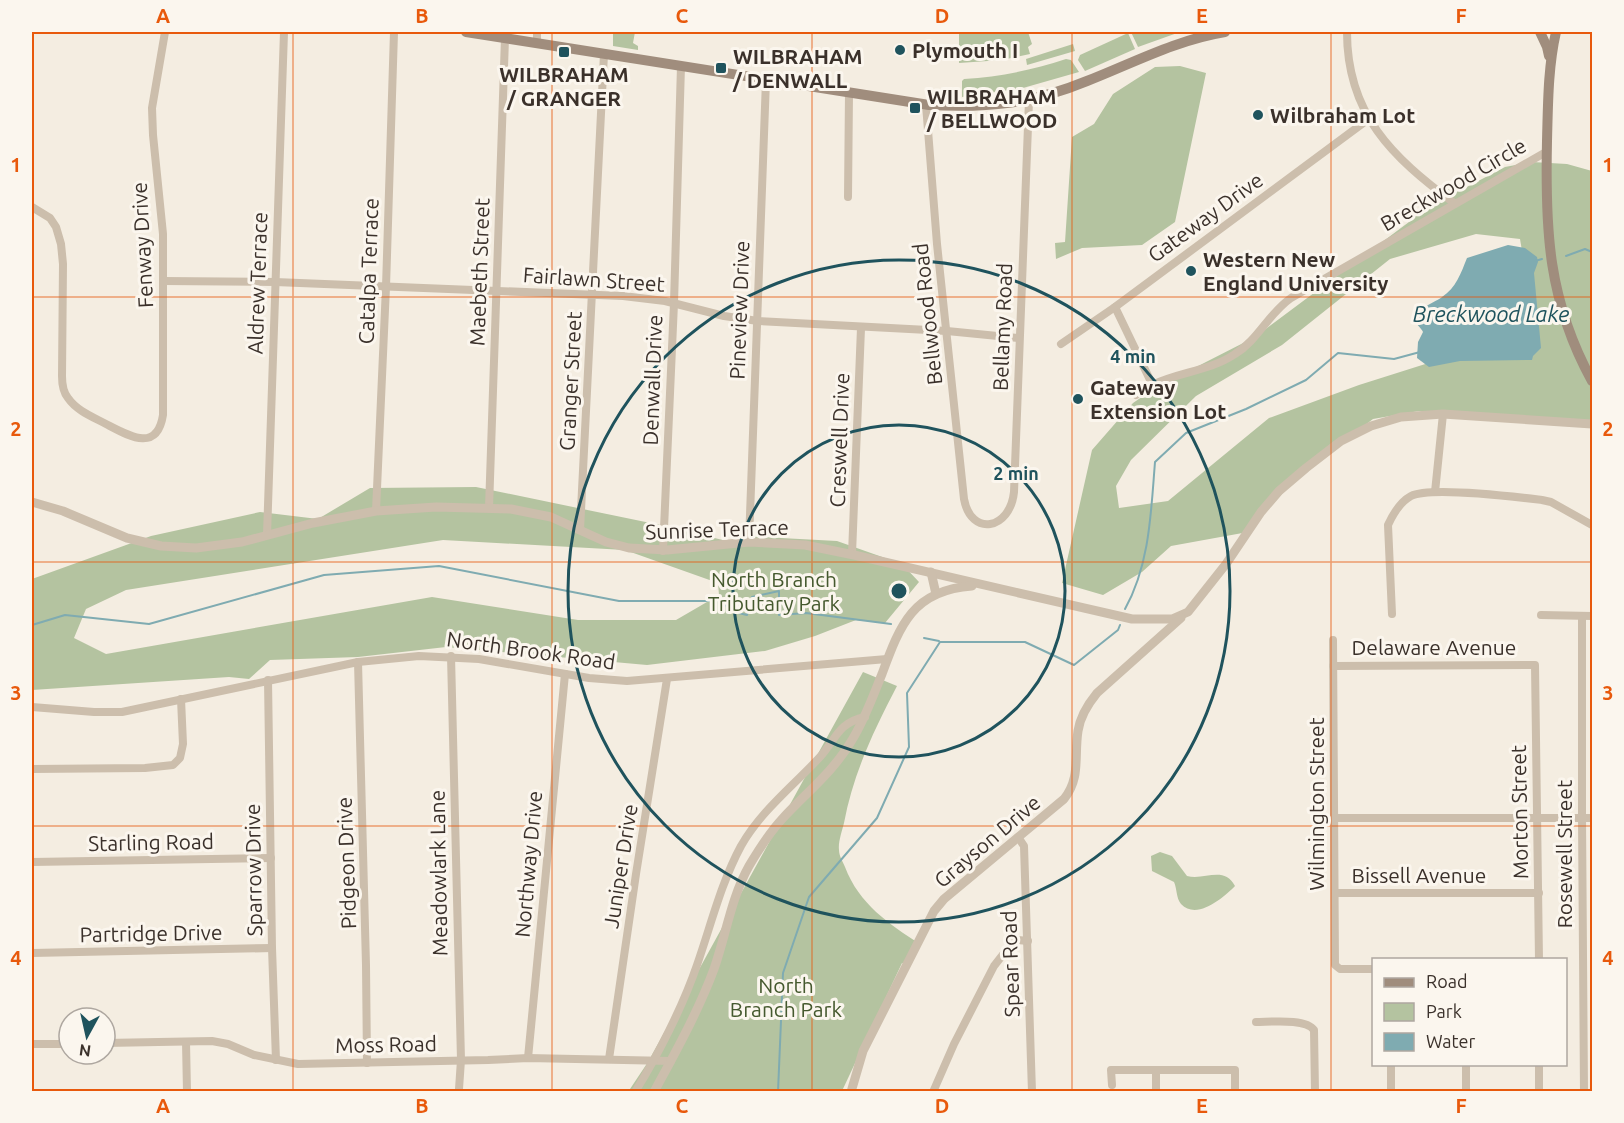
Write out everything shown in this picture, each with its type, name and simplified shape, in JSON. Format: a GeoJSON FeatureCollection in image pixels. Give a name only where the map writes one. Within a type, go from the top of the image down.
{"type":"FeatureCollection","features":[{"type":"Feature","properties":{"kind":"main road"},"geometry":{"type":"LineString","coordinates":[[466,32],[505,38],[537,37],[604,54],[926,105],[980,107],[1029,100],[1086,82],[1187,40],[1225,32]]}},
{"type":"Feature","properties":{"kind":"main road"},"geometry":{"type":"LineString","coordinates":[[1540,32],[1547,47],[1550,68]]}},
{"type":"Feature","properties":{"kind":"main road"},"geometry":{"type":"LineString","coordinates":[[1556,32],[1550,68],[1546,218],[1552,269],[1569,330],[1593,381]]}},
{"type":"Feature","properties":{"kind":"street","name":"Fenway Drive"},"geometry":{"type":"LineString","coordinates":[[32,207],[50,218],[56,227],[61,244],[63,264],[62,376],[65,394],[71,403],[83,412],[135,438],[154,435],[163,420],[164,281],[163,227],[152,108],[165,32]]}},
{"type":"Feature","properties":{"kind":"street","name":"Aldrew Terrace"},"geometry":{"type":"LineString","coordinates":[[267,536],[284,32]]}},
{"type":"Feature","properties":{"kind":"street","name":"Catalpa Terrace"},"geometry":{"type":"LineString","coordinates":[[376,511],[394,32]]}},
{"type":"Feature","properties":{"kind":"street"},"geometry":{"type":"LineString","coordinates":[[1347,32],[1353,79],[1360,99],[1384,142],[1401,161],[1454,203]]}},
{"type":"Feature","properties":{"kind":"street","name":"Maebeth Street"},"geometry":{"type":"LineString","coordinates":[[489,508],[505,38]]}},
{"type":"Feature","properties":{"kind":"street","name":"Granger Street"},"geometry":{"type":"LineString","coordinates":[[580,530],[604,54]]}},
{"type":"Feature","properties":{"kind":"street","name":"Denwall Drive"},"geometry":{"type":"LineString","coordinates":[[663,550],[674,303],[681,66]]}},
{"type":"Feature","properties":{"kind":"street","name":"Pineview Drive"},"geometry":{"type":"LineString","coordinates":[[749,542],[766,80]]}},
{"type":"Feature","properties":{"kind":"street"},"geometry":{"type":"LineString","coordinates":[[848,197],[849,93]]}},
{"type":"Feature","properties":{"kind":"street","name":"Bellamy Road"},"geometry":{"type":"LineString","coordinates":[[972,518],[985,523],[996,522],[1006,516],[1013,502],[1029,100]]}},
{"type":"Feature","properties":{"kind":"street","name":"Bellwood Road"},"geometry":{"type":"LineString","coordinates":[[926,105],[964,499],[967,513],[972,518]]}},
{"type":"Feature","properties":{"kind":"street","name":"Gateway Drive"},"geometry":{"type":"LineString","coordinates":[[1061,344],[1370,118]]}},
{"type":"Feature","properties":{"kind":"street","name":"Breckwood Circle"},"geometry":{"type":"LineString","coordinates":[[1136,395],[1152,384],[1234,355],[1248,344],[1288,300],[1546,152]]}},
{"type":"Feature","properties":{"kind":"street","name":"Fairlawn Street"},"geometry":{"type":"LineString","coordinates":[[164,281],[275,282],[632,296],[758,321],[947,331],[1019,338]]}},
{"type":"Feature","properties":{"kind":"street"},"geometry":{"type":"LineString","coordinates":[[1114,307],[1152,384]]}},
{"type":"Feature","properties":{"kind":"street","name":"Creswell Drive"},"geometry":{"type":"LineString","coordinates":[[852,554],[861,328]]}},
{"type":"Feature","properties":{"kind":"street"},"geometry":{"type":"LineString","coordinates":[[1132,619],[1172,619],[1188,612],[1227,564],[1265,507],[1285,486],[1341,441],[1371,426],[1401,417],[1443,414],[1593,424]]}},
{"type":"Feature","properties":{"kind":"street"},"geometry":{"type":"LineString","coordinates":[[1436,492],[1443,414]]}},
{"type":"Feature","properties":{"kind":"street"},"geometry":{"type":"LineString","coordinates":[[1392,614],[1388,525],[1392,515],[1411,496],[1436,492],[1542,500],[1551,502],[1593,525]]}},
{"type":"Feature","properties":{"kind":"street","name":"Sunrise Terrace"},"geometry":{"type":"LineString","coordinates":[[32,502],[63,512],[115,534],[161,546],[196,548],[267,536],[322,521],[376,511],[436,507],[521,510],[541,515],[606,542],[629,548],[663,550],[749,542],[805,545],[1132,619]]}},
{"type":"Feature","properties":{"kind":"street"},"geometry":{"type":"LineString","coordinates":[[931,572],[936,594]]}},
{"type":"Feature","properties":{"kind":"street"},"geometry":{"type":"LineString","coordinates":[[654,1092],[706,990],[736,895],[750,864],[774,828],[840,759],[865,717],[904,621],[936,594],[958,587],[986,586]]}},
{"type":"Feature","properties":{"kind":"street","name":"Grayson Drive"},"geometry":{"type":"LineString","coordinates":[[851,1092],[863,1051],[934,911],[944,899],[1059,804],[1072,787],[1076,774],[1079,725],[1089,703],[1188,612]]}},
{"type":"Feature","properties":{"kind":"street"},"geometry":{"type":"LineString","coordinates":[[1541,615],[1593,616]]}},
{"type":"Feature","properties":{"kind":"street","name":"Rosewell Street"},"geometry":{"type":"LineString","coordinates":[[1582,616],[1582,818],[1588,1023],[1584,1092]]}},
{"type":"Feature","properties":{"kind":"street"},"geometry":{"type":"LineString","coordinates":[[1132,619],[1148,622],[1161,636]]}},
{"type":"Feature","properties":{"kind":"street","name":"Wilmington Street"},"geometry":{"type":"LineString","coordinates":[[1333,640],[1337,968],[1372,969]]}},
{"type":"Feature","properties":{"kind":"street","name":"North Brook Road"},"geometry":{"type":"LineString","coordinates":[[32,707],[108,713],[358,662],[419,656],[479,659],[620,681],[668,679],[887,659]]}},
{"type":"Feature","properties":{"kind":"street","name":"Meadowlark Lane"},"geometry":{"type":"LineString","coordinates":[[451,657],[461,1060],[459,1089]]}},
{"type":"Feature","properties":{"kind":"street","name":"Pidgeon Drive"},"geometry":{"type":"LineString","coordinates":[[358,662],[367,1063]]}},
{"type":"Feature","properties":{"kind":"street","name":"Delaware Avenue"},"geometry":{"type":"LineString","coordinates":[[1333,666],[1535,664]]}},
{"type":"Feature","properties":{"kind":"street","name":"Morton Street"},"geometry":{"type":"LineString","coordinates":[[1535,664],[1539,958]]}},
{"type":"Feature","properties":{"kind":"street","name":"Northway Drive"},"geometry":{"type":"LineString","coordinates":[[528,1058],[565,674]]}},
{"type":"Feature","properties":{"kind":"street","name":"Juniper Drive"},"geometry":{"type":"LineString","coordinates":[[609,1059],[634,885],[668,679]]}},
{"type":"Feature","properties":{"kind":"street","name":"Sparrow Drive"},"geometry":{"type":"LineString","coordinates":[[268,680],[276,1060]]}},
{"type":"Feature","properties":{"kind":"street"},"geometry":{"type":"LineString","coordinates":[[32,769],[145,768],[173,765],[180,758],[183,744],[181,699]]}},
{"type":"Feature","properties":{"kind":"street"},"geometry":{"type":"LineString","coordinates":[[635,1092],[653,1060],[696,968],[726,875],[742,845],[757,822],[822,754],[841,727],[855,719],[865,717]]}},
{"type":"Feature","properties":{"kind":"street"},"geometry":{"type":"LineString","coordinates":[[1334,818],[1593,818]]}},
{"type":"Feature","properties":{"kind":"street","name":"Spear Road"},"geometry":{"type":"LineString","coordinates":[[1018,837],[1024,846],[1032,1092]]}},
{"type":"Feature","properties":{"kind":"street","name":"Starling Road"},"geometry":{"type":"LineString","coordinates":[[32,862],[271,858]]}},
{"type":"Feature","properties":{"kind":"street","name":"Bissell Avenue"},"geometry":{"type":"LineString","coordinates":[[1335,893],[1539,893]]}},
{"type":"Feature","properties":{"kind":"street"},"geometry":{"type":"LineString","coordinates":[[933,1092],[954,1044],[998,960],[1012,943],[1018,940],[1028,941]]}},
{"type":"Feature","properties":{"kind":"street","name":"Partridge Drive"},"geometry":{"type":"LineString","coordinates":[[32,953],[272,948]]}},
{"type":"Feature","properties":{"kind":"street"},"geometry":{"type":"LineString","coordinates":[[1256,1022],[1311,1025],[1314,1030],[1315,1092]]}},
{"type":"Feature","properties":{"kind":"street","name":"Moss Road"},"geometry":{"type":"LineString","coordinates":[[117,1043],[212,1041],[228,1044],[254,1055],[297,1064],[528,1058],[670,1061]]}},
{"type":"Feature","properties":{"kind":"street"},"geometry":{"type":"LineString","coordinates":[[186,1042],[187,1092]]}},
{"type":"Feature","properties":{"kind":"street"},"geometry":{"type":"LineString","coordinates":[[32,1044],[57,1044]]}},
{"type":"Feature","properties":{"kind":"street"},"geometry":{"type":"LineString","coordinates":[[1390,1066],[1391,1092]]}},
{"type":"Feature","properties":{"kind":"street"},"geometry":{"type":"LineString","coordinates":[[1466,1066],[1466,1092]]}},
{"type":"Feature","properties":{"kind":"street"},"geometry":{"type":"LineString","coordinates":[[1539,1066],[1539,1092]]}},
{"type":"Feature","properties":{"kind":"street"},"geometry":{"type":"LineString","coordinates":[[1112,1085],[1111,1070],[1235,1070],[1235,1092]]}},
{"type":"Feature","properties":{"kind":"street"},"geometry":{"type":"LineString","coordinates":[[1156,1070],[1156,1092]]}},
{"type":"Feature","properties":{"kind":"green space"},"geometry":{"type":"Polygon","coordinates":[[[613,32],[635,32],[633,43],[638,46],[638,50],[613,46],[613,32]]]}},
{"type":"Feature","properties":{"kind":"green space"},"geometry":{"type":"Polygon","coordinates":[[[959,32],[1028,32],[1032,44],[1028,47],[1030,54],[1002,60],[959,63],[959,32]]]}},
{"type":"Feature","properties":{"kind":"green space"},"geometry":{"type":"Polygon","coordinates":[[[1131,32],[1180,32],[1138,47],[1131,32]]]}},
{"type":"Feature","properties":{"kind":"green space"},"geometry":{"type":"Polygon","coordinates":[[[1128,33],[1135,49],[1085,71],[1078,60],[1080,55],[1128,33]]]}},
{"type":"Feature","properties":{"kind":"green space"},"geometry":{"type":"Polygon","coordinates":[[[1073,44],[1075,51],[1027,65],[1026,59],[1073,44]]]}},
{"type":"Feature","properties":{"kind":"green space"},"geometry":{"type":"Polygon","coordinates":[[[1066,59],[1071,60],[1079,72],[1023,88],[962,97],[964,79],[1016,72],[1066,59]]]}},
{"type":"Feature","properties":{"kind":"green space"},"geometry":{"type":"Polygon","coordinates":[[[1180,66],[1206,73],[1175,222],[1142,245],[1082,248],[1056,259],[1055,243],[1065,242],[1072,137],[1094,124],[1113,94],[1155,67],[1180,66]]]}},
{"type":"Feature","properties":{"kind":"green space"},"geometry":{"type":"Polygon","coordinates":[[[1532,162],[1567,164],[1592,171],[1592,424],[1419,411],[1373,419],[1296,478],[1248,532],[1171,546],[1142,572],[1103,595],[1062,583],[1092,450],[1133,403],[1155,388],[1255,337],[1409,222],[1442,189],[1461,190],[1505,167],[1532,162]],[[1476,234],[1390,259],[1282,345],[1196,396],[1131,460],[1116,486],[1119,508],[1168,501],[1269,418],[1359,385],[1517,335],[1530,298],[1520,239],[1476,234]]]}},
{"type":"Feature","properties":{"kind":"green space","name":"North Branch Tributary Park"},"geometry":{"type":"Polygon","coordinates":[[[476,487],[731,542],[741,536],[837,541],[902,564],[919,582],[885,623],[856,620],[815,636],[765,651],[647,665],[446,647],[358,657],[270,660],[249,679],[229,677],[32,690],[32,579],[151,536],[260,512],[318,519],[370,488],[476,487]],[[443,540],[126,590],[86,609],[74,638],[106,654],[432,597],[578,620],[676,620],[719,595],[718,583],[625,550],[443,540]]]}},
{"type":"Feature","properties":{"kind":"green space","name":"North Branch Park"},"geometry":{"type":"Polygon","coordinates":[[[863,672],[897,686],[872,736],[853,787],[840,836],[839,852],[858,892],[886,921],[920,944],[909,965],[902,963],[842,1091],[628,1092],[648,1062],[863,672]]]}},
{"type":"Feature","properties":{"kind":"green space"},"geometry":{"type":"Polygon","coordinates":[[[1160,852],[1172,856],[1187,876],[1225,876],[1235,886],[1210,906],[1195,910],[1187,909],[1179,902],[1174,882],[1152,871],[1151,856],[1160,852]]]}},
{"type":"Feature","properties":{"kind":"water","name":"Breckwood Lake"},"geometry":{"type":"Polygon","coordinates":[[[1508,245],[1525,248],[1537,257],[1538,262],[1534,273],[1541,348],[1532,360],[1460,361],[1429,367],[1417,358],[1418,342],[1423,332],[1415,321],[1417,313],[1451,289],[1458,280],[1467,258],[1508,245]]]}},
{"type":"Feature","properties":{"kind":"waterway"},"geometry":{"type":"LineString","coordinates":[[1566,256],[1585,249],[1592,252]]}},
{"type":"Feature","properties":{"kind":"waterway"},"geometry":{"type":"LineString","coordinates":[[1535,261],[1542,259]]}},
{"type":"Feature","properties":{"kind":"waterway"},"geometry":{"type":"LineString","coordinates":[[1125,609],[1140,574],[1148,537],[1155,462],[1186,433],[1246,409],[1306,380],[1338,353],[1394,359],[1420,352]]}},
{"type":"Feature","properties":{"kind":"waterway"},"geometry":{"type":"LineString","coordinates":[[32,625],[65,615],[149,624],[324,575],[439,566],[619,601],[722,601],[730,611],[747,615],[752,597],[779,591],[779,615],[806,613],[891,624]]}},
{"type":"Feature","properties":{"kind":"waterway"},"geometry":{"type":"LineString","coordinates":[[778,1092],[783,973],[809,897],[877,818],[909,747],[907,693],[940,642],[1025,642],[1074,665],[1118,630],[1120,625]]}},
{"type":"Feature","properties":{"kind":"waterway"},"geometry":{"type":"LineString","coordinates":[[924,638],[939,641]]}},
{"type":"Feature","properties":{"kind":"place","name":"Plymouth I"},"geometry":{"type":"Point","coordinates":[900,50]}},
{"type":"Feature","properties":{"kind":"place","name":"WILBRAHAM / GRANGER"},"geometry":{"type":"Point","coordinates":[564,52]}},
{"type":"Feature","properties":{"kind":"place","name":"WILBRAHAM / DENWALL"},"geometry":{"type":"Point","coordinates":[721,68]}},
{"type":"Feature","properties":{"kind":"place","name":"WILBRAHAM / BELLWOOD"},"geometry":{"type":"Point","coordinates":[915,108]}},
{"type":"Feature","properties":{"kind":"place","name":"Wilbraham Lot"},"geometry":{"type":"Point","coordinates":[1258,115]}},
{"type":"Feature","properties":{"kind":"place","name":"Western New England University"},"geometry":{"type":"Point","coordinates":[1191,271]}},
{"type":"Feature","properties":{"kind":"place","name":"Gateway Extension Lot"},"geometry":{"type":"Point","coordinates":[1078,399]}}]}
